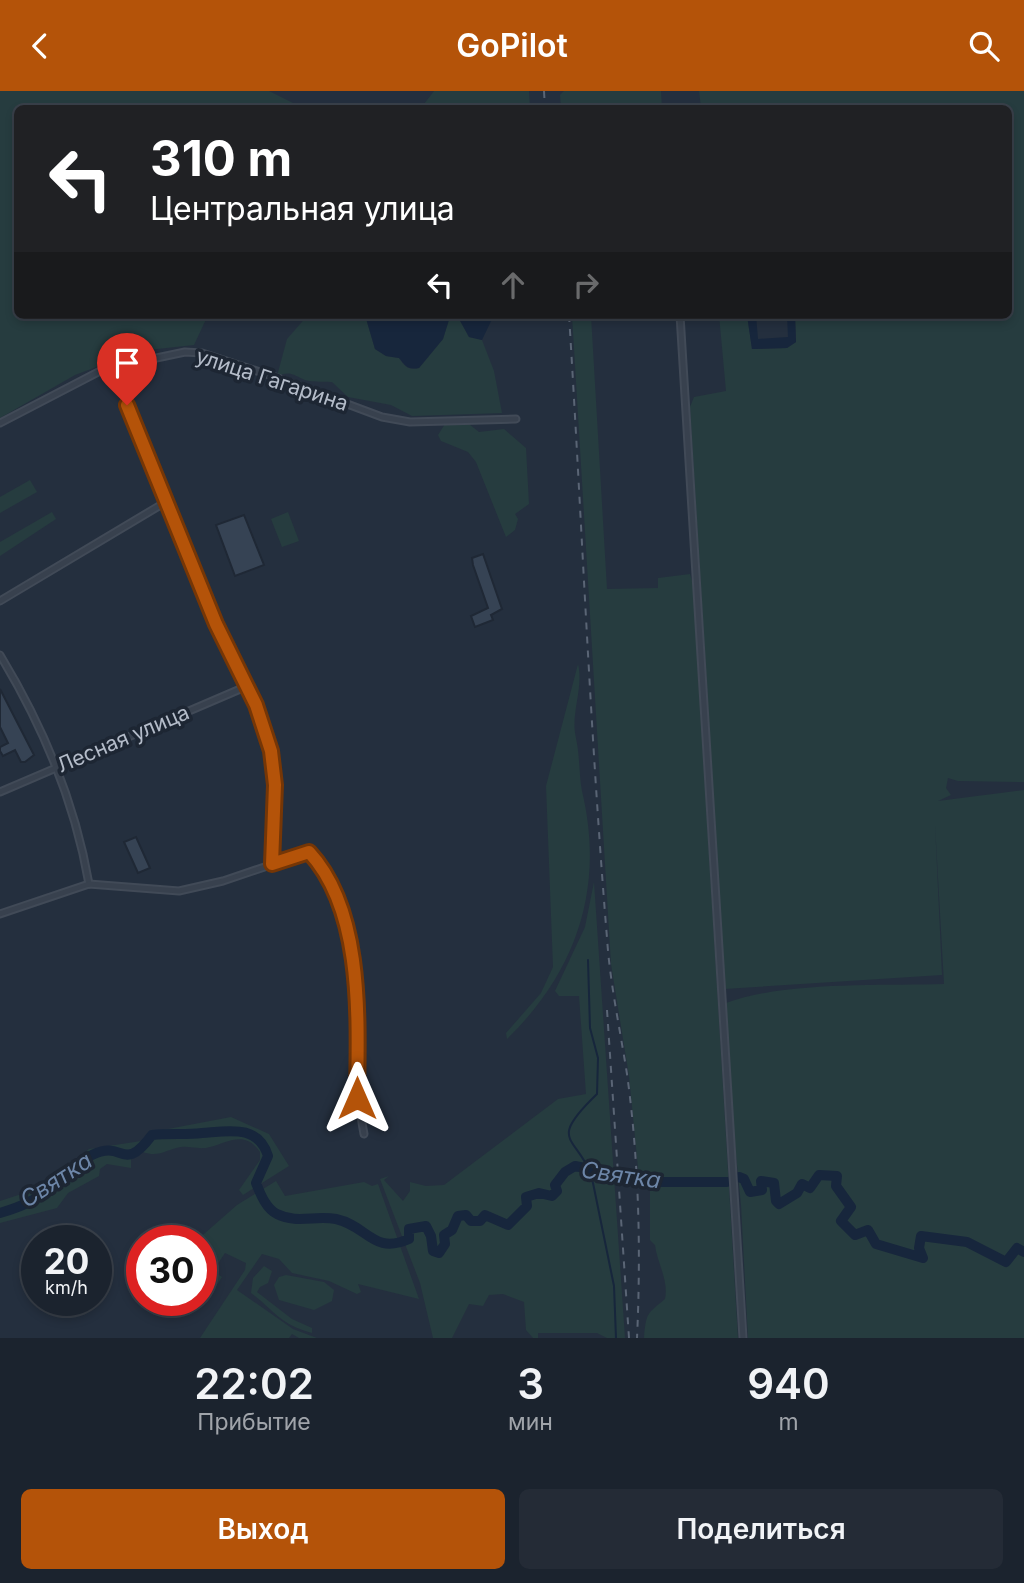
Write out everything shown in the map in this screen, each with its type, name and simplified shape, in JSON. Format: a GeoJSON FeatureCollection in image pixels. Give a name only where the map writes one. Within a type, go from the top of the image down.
{"type":"FeatureCollection","features":[{"type":"Feature","properties":{"kind":"street"},"geometry":{"type":"LineString","coordinates":[[680,319],[743,1338]]}},
{"type":"Feature","properties":{"kind":"street","name":"улица Гагарина"},"geometry":{"type":"LineString","coordinates":[[0,423],[114,366],[176,352],[202,353],[382,417],[410,422],[516,419]]}},
{"type":"Feature","properties":{"kind":"street"},"geometry":{"type":"LineString","coordinates":[[114,366],[164,503],[245,687],[257,708],[274,764],[272,864]]}},
{"type":"Feature","properties":{"kind":"street"},"geometry":{"type":"LineString","coordinates":[[0,601],[164,503]]}},
{"type":"Feature","properties":{"kind":"street"},"geometry":{"type":"LineString","coordinates":[[0,655],[58,768],[75,817],[89,884]]}},
{"type":"Feature","properties":{"kind":"street","name":"Лесная улица"},"geometry":{"type":"LineString","coordinates":[[0,792],[245,687]]}},
{"type":"Feature","properties":{"kind":"street"},"geometry":{"type":"LineString","coordinates":[[0,914],[89,884],[179,891],[309,852],[337,890],[355,976],[357,1098],[364,1134]]}},
{"type":"Feature","properties":{"kind":"green space"},"geometry":{"type":"Polygon","coordinates":[[[0,91],[269,91],[297,105],[14,105],[14,319],[206,319],[194,345],[139,351],[75,375],[0,418],[0,91]]]}},
{"type":"Feature","properties":{"kind":"green space"},"geometry":{"type":"Polygon","coordinates":[[[434,91],[529,91],[530,105],[423,105],[434,91]]]}},
{"type":"Feature","properties":{"kind":"green space"},"geometry":{"type":"Polygon","coordinates":[[[564,91],[661,91],[662,105],[561,105],[560,95],[564,91]]]}},
{"type":"Feature","properties":{"kind":"green space"},"geometry":{"type":"Polygon","coordinates":[[[699,91],[1024,91],[1024,782],[958,781],[948,778],[946,788],[951,795],[938,801],[1024,790],[1024,1338],[748,1338],[741,1205],[726,1054],[726,1003],[750,996],[805,988],[944,984],[935,824],[942,975],[725,989],[690,407],[694,397],[726,391],[719,319],[748,319],[752,349],[787,348],[796,342],[795,319],[1012,319],[1012,105],[701,105],[699,91]]]}},
{"type":"Feature","properties":{"kind":"green space"},"geometry":{"type":"Polygon","coordinates":[[[304,319],[366,319],[375,349],[386,356],[399,358],[405,366],[412,369],[419,368],[443,339],[448,319],[459,319],[469,337],[482,340],[494,371],[502,413],[412,416],[391,405],[348,397],[332,382],[309,381],[288,373],[277,376],[287,339],[304,319]]]}},
{"type":"Feature","properties":{"kind":"green space"},"geometry":{"type":"Polygon","coordinates":[[[572,319],[591,319],[607,589],[658,588],[658,578],[690,574],[693,584],[738,1338],[644,1338],[648,1315],[665,1299],[666,1292],[655,1245],[650,1240],[650,1179],[639,1178],[629,1076],[611,964],[572,319]]]}},
{"type":"Feature","properties":{"kind":"green space"},"geometry":{"type":"Polygon","coordinates":[[[445,424],[469,424],[479,432],[504,429],[526,448],[529,504],[515,514],[518,519],[515,530],[506,537],[476,462],[468,452],[441,441],[438,435],[445,424]]]}},
{"type":"Feature","properties":{"kind":"green space"},"geometry":{"type":"Polygon","coordinates":[[[30,480],[37,492],[0,513],[0,497],[30,480]]]}},
{"type":"Feature","properties":{"kind":"green space"},"geometry":{"type":"Polygon","coordinates":[[[52,512],[56,519],[0,556],[0,542],[52,512]]]}},
{"type":"Feature","properties":{"kind":"green space"},"geometry":{"type":"Polygon","coordinates":[[[288,512],[299,541],[282,547],[271,519],[288,512]]]}},
{"type":"Feature","properties":{"kind":"green space"},"geometry":{"type":"Polygon","coordinates":[[[578,664],[575,729],[588,826],[590,861],[587,894],[568,956],[531,1013],[507,1039],[506,1033],[541,993],[553,967],[546,786],[578,664]]]}},
{"type":"Feature","properties":{"kind":"green space"},"geometry":{"type":"Polygon","coordinates":[[[594,882],[625,1338],[607,1338],[597,1333],[538,1333],[538,1338],[533,1338],[526,1330],[524,1302],[503,1294],[489,1295],[483,1306],[469,1304],[452,1338],[433,1338],[420,1283],[380,1179],[389,1176],[384,1180],[403,1201],[410,1191],[410,1182],[426,1186],[444,1185],[558,1099],[586,1094],[579,996],[559,996],[555,991],[585,927],[594,882]]]}},
{"type":"Feature","properties":{"kind":"green space"},"geometry":{"type":"Polygon","coordinates":[[[231,1117],[269,1134],[289,1166],[243,1195],[239,1190],[260,1160],[260,1152],[249,1141],[236,1139],[206,1148],[181,1147],[158,1154],[143,1152],[131,1159],[131,1168],[107,1164],[100,1169],[99,1176],[68,1193],[57,1208],[0,1223],[0,1201],[43,1187],[89,1149],[141,1141],[152,1132],[231,1117]]]}},
{"type":"Feature","properties":{"kind":"green space"},"geometry":{"type":"Polygon","coordinates":[[[276,1181],[285,1196],[364,1182],[372,1186],[378,1184],[419,1299],[358,1284],[361,1292],[357,1294],[329,1281],[292,1273],[279,1259],[262,1254],[237,1290],[293,1329],[317,1338],[299,1338],[292,1334],[289,1338],[200,1338],[245,1270],[246,1263],[225,1253],[217,1265],[217,1225],[214,1225],[237,1205],[276,1181]]]}},
{"type":"Feature","properties":{"kind":"green space"},"geometry":{"type":"Polygon","coordinates":[[[264,1266],[272,1271],[268,1283],[257,1292],[292,1319],[312,1328],[312,1333],[284,1321],[251,1293],[253,1278],[264,1266]]]}},
{"type":"Feature","properties":{"kind":"green space"},"geometry":{"type":"Polygon","coordinates":[[[286,1275],[324,1282],[334,1290],[332,1301],[314,1310],[279,1300],[274,1285],[279,1277],[286,1275]]]}},
{"type":"Feature","properties":{"kind":"water"},"geometry":{"type":"Polygon","coordinates":[[[366,319],[449,319],[443,339],[419,368],[407,367],[399,358],[386,356],[375,349],[366,319]]]}},
{"type":"Feature","properties":{"kind":"water"},"geometry":{"type":"Polygon","coordinates":[[[459,319],[492,319],[482,340],[469,337],[459,319]]]}},
{"type":"Feature","properties":{"kind":"water"},"geometry":{"type":"Polygon","coordinates":[[[748,319],[756,319],[758,339],[788,337],[787,319],[795,319],[796,342],[787,348],[752,349],[748,319]]]}},
{"type":"Feature","properties":{"kind":"building"},"geometry":{"type":"Polygon","coordinates":[[[244,515],[264,565],[235,576],[216,525],[244,515]]]}},
{"type":"Feature","properties":{"kind":"building"},"geometry":{"type":"Polygon","coordinates":[[[483,554],[502,609],[491,615],[493,620],[475,627],[471,616],[488,608],[472,558],[483,554]]]}},
{"type":"Feature","properties":{"kind":"building"},"geometry":{"type":"Polygon","coordinates":[[[0,689],[34,755],[25,762],[21,762],[15,750],[3,756],[0,751],[0,747],[8,743],[0,727],[0,689]]]}},
{"type":"Feature","properties":{"kind":"building"},"geometry":{"type":"Polygon","coordinates":[[[136,837],[150,868],[138,873],[124,842],[136,837]]]}},
{"type":"Feature","properties":{"kind":"waterway"},"geometry":{"type":"LineString","coordinates":[[588,960],[590,1028],[598,1058],[597,1094],[572,1123],[569,1132],[570,1140],[588,1167],[593,1183],[614,1286],[616,1338]]}},
{"type":"Feature","properties":{"kind":"waterway","name":"Святка"},"geometry":{"type":"LineString","coordinates":[[0,1213],[38,1197],[74,1166],[92,1155],[103,1151],[129,1155],[142,1147],[152,1135],[222,1131],[250,1134],[263,1146],[268,1156],[256,1183],[273,1212],[299,1219],[336,1219],[387,1244],[409,1239],[409,1229],[426,1226],[431,1236],[433,1251],[439,1253],[445,1244],[444,1235],[452,1230],[458,1216],[466,1215],[471,1221],[480,1221],[485,1215],[508,1225],[527,1206],[526,1197],[539,1193],[552,1196],[557,1191],[555,1185],[565,1172],[575,1166],[585,1168],[593,1175],[642,1182],[727,1182]]}},
{"type":"Feature","properties":{"kind":"waterway","name":"Святка"},"geometry":{"type":"LineString","coordinates":[[739,1177],[744,1179],[750,1192],[762,1190],[761,1181],[774,1183],[776,1201],[779,1204],[797,1193],[802,1184],[810,1188],[819,1175],[837,1176],[836,1186],[851,1207],[841,1221],[855,1235],[868,1230],[876,1244],[923,1258],[919,1248],[921,1236],[967,1242],[1006,1262],[1017,1248],[1024,1252]]}},
{"type":"Feature","properties":{"kind":"railway"},"geometry":{"type":"LineString","coordinates":[[544,91],[545,105]]}},
{"type":"Feature","properties":{"kind":"railway"},"geometry":{"type":"LineString","coordinates":[[569,319],[607,938],[627,1074],[636,1173],[639,1239],[637,1338]]}},
{"type":"Feature","properties":{"kind":"railway"},"geometry":{"type":"LineString","coordinates":[[607,1010],[629,1338]]}},
{"type":"Feature","properties":{"kind":"route"},"geometry":{"type":"LineString","coordinates":[[127,405],[164,503],[216,624],[241,680],[256,705],[271,751],[275,785],[272,864],[309,852],[321,864],[337,890],[355,976],[357,1098]]}}]}
